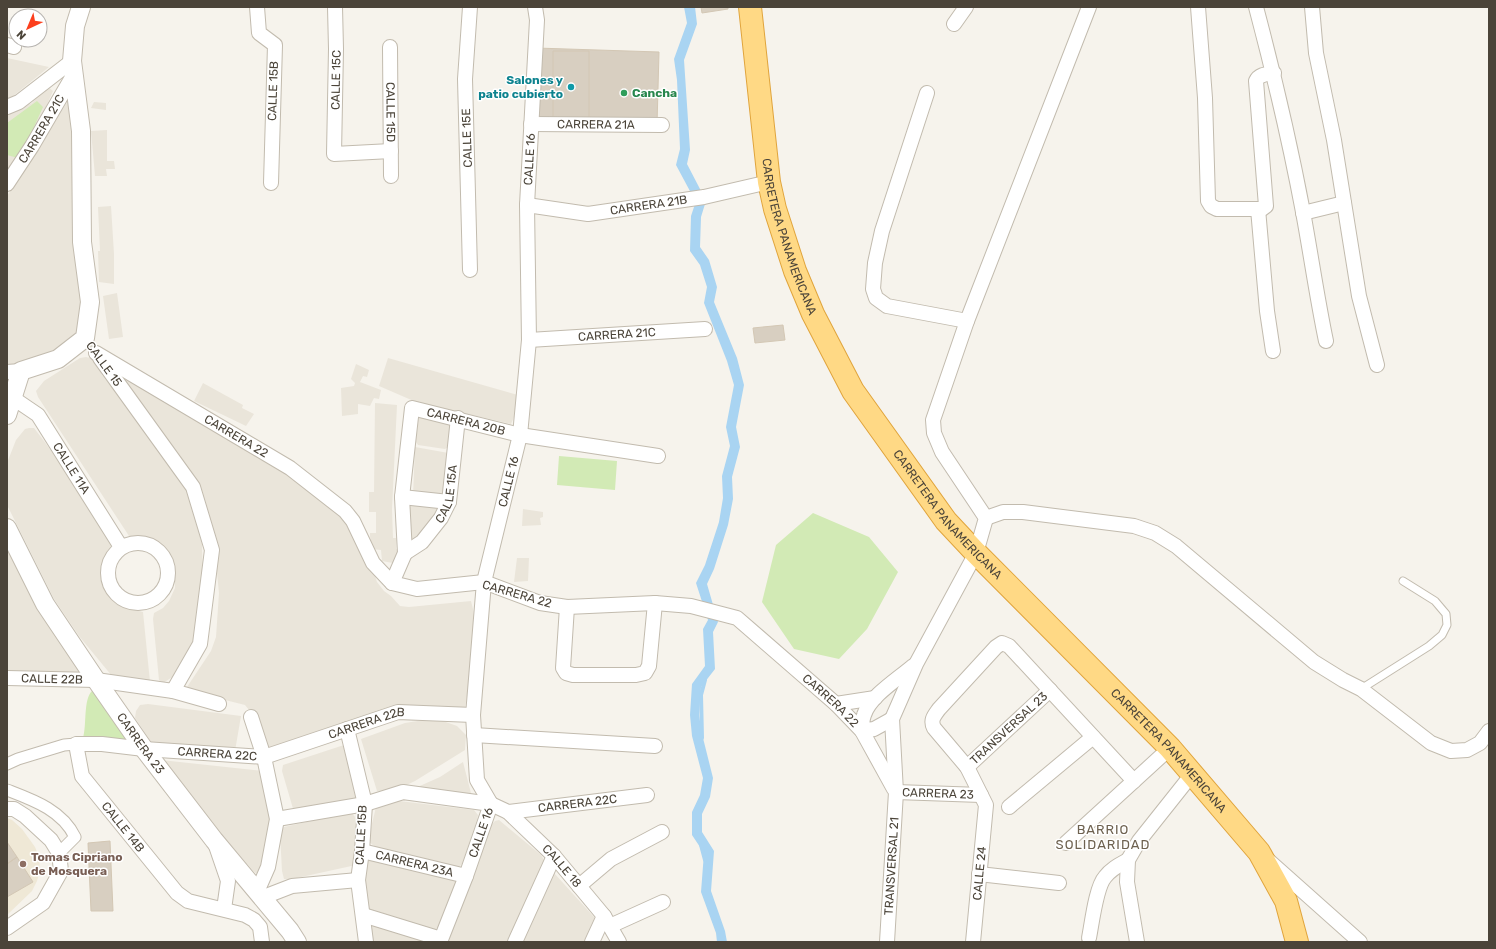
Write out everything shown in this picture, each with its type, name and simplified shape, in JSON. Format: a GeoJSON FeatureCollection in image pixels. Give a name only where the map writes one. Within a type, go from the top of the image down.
{"type":"FeatureCollection","features":[{"type":"Feature","properties":{"kind":"highway","name":"CARRETERA PANAMERICANA"},"geometry":{"type":"LineString","coordinates":[[750,7],[769,182],[775,208],[795,272],[813,314],[853,391],[946,521],[1170,748],[1193,773],[1259,852],[1286,901],[1297,942]]}},
{"type":"Feature","properties":{"kind":"street","name":"CALLE 15"},"geometry":{"type":"LineString","coordinates":[[81,7],[75,26],[73,67],[81,131],[82,242],[90,302],[85,338],[193,487],[212,550],[200,644],[173,691]]}},
{"type":"Feature","properties":{"kind":"street","name":"CALLE 15B"},"geometry":{"type":"LineString","coordinates":[[257,7],[259,33],[274,45],[270,183]]}},
{"type":"Feature","properties":{"kind":"street","name":"CALLE 15C"},"geometry":{"type":"LineString","coordinates":[[335,7],[336,49],[334,154],[391,152]]}},
{"type":"Feature","properties":{"kind":"street","name":"CALLE 15E"},"geometry":{"type":"LineString","coordinates":[[470,7],[465,79],[470,270]]}},
{"type":"Feature","properties":{"kind":"street","name":"CALLE 16"},"geometry":{"type":"LineString","coordinates":[[440,941],[466,876],[491,804],[477,780],[473,715],[484,582],[520,435],[529,340],[527,205],[537,20],[535,7]]}},
{"type":"Feature","properties":{"kind":"street"},"geometry":{"type":"LineString","coordinates":[[954,24],[966,7]]}},
{"type":"Feature","properties":{"kind":"street"},"geometry":{"type":"LineString","coordinates":[[1089,7],[967,321],[933,420],[934,433],[942,452],[986,518],[1003,512],[1023,512],[1134,526],[1154,533],[1176,546],[1314,662],[1361,689],[1431,743],[1451,751],[1467,750],[1480,743],[1489,731]]}},
{"type":"Feature","properties":{"kind":"street"},"geometry":{"type":"LineString","coordinates":[[1198,7],[1205,98],[1208,201],[1211,206],[1217,209],[1262,209],[1266,206],[1256,81],[1260,76],[1274,73]]}},
{"type":"Feature","properties":{"kind":"street"},"geometry":{"type":"LineString","coordinates":[[1256,7],[1274,73],[1303,212],[1326,341]]}},
{"type":"Feature","properties":{"kind":"street"},"geometry":{"type":"LineString","coordinates":[[1312,7],[1316,53],[1334,140],[1359,296],[1377,365]]}},
{"type":"Feature","properties":{"kind":"street","name":"CALLE 15D"},"geometry":{"type":"LineString","coordinates":[[390,47],[391,176]]}},
{"type":"Feature","properties":{"kind":"street"},"geometry":{"type":"LineString","coordinates":[[7,107],[20,102],[73,67]]}},
{"type":"Feature","properties":{"kind":"street","name":"CARRERA 21C"},"geometry":{"type":"LineString","coordinates":[[7,184],[32,146],[73,67]]}},
{"type":"Feature","properties":{"kind":"street"},"geometry":{"type":"LineString","coordinates":[[927,93],[882,231],[875,263],[873,289],[876,298],[886,306],[967,321]]}},
{"type":"Feature","properties":{"kind":"street","name":"CARRERA 21A"},"geometry":{"type":"LineString","coordinates":[[531,124],[662,125]]}},
{"type":"Feature","properties":{"kind":"street","name":"CARRERA 21B"},"geometry":{"type":"LineString","coordinates":[[527,205],[588,214],[704,197],[769,182]]}},
{"type":"Feature","properties":{"kind":"street"},"geometry":{"type":"LineString","coordinates":[[1303,212],[1344,203]]}},
{"type":"Feature","properties":{"kind":"street"},"geometry":{"type":"LineString","coordinates":[[1258,209],[1267,311],[1273,351]]}},
{"type":"Feature","properties":{"kind":"street","name":"CARRERA 21C"},"geometry":{"type":"LineString","coordinates":[[529,340],[705,329]]}},
{"type":"Feature","properties":{"kind":"street"},"geometry":{"type":"LineString","coordinates":[[7,415],[13,398],[14,372],[58,359],[85,338]]}},
{"type":"Feature","properties":{"kind":"street","name":"CARRERA 22"},"geometry":{"type":"LineString","coordinates":[[96,353],[290,468],[345,511],[353,521],[373,563],[392,583],[417,589],[484,582],[540,603],[567,607],[655,603],[691,606],[737,618],[836,704],[862,731],[896,792]]}},
{"type":"Feature","properties":{"kind":"street","name":"CALLE 11A"},"geometry":{"type":"LineString","coordinates":[[13,398],[38,415],[121,547]]}},
{"type":"Feature","properties":{"kind":"street","name":"CARRERA 20B"},"geometry":{"type":"LineString","coordinates":[[402,497],[412,408],[458,418],[520,435],[658,456]]}},
{"type":"Feature","properties":{"kind":"street","name":"CALLE 15A"},"geometry":{"type":"LineString","coordinates":[[405,552],[422,542],[441,518],[449,502],[458,418]]}},
{"type":"Feature","properties":{"kind":"street"},"geometry":{"type":"LineString","coordinates":[[392,583],[405,552],[402,497],[449,502]]}},
{"type":"Feature","properties":{"kind":"street","name":"TRANSVERSAL 21"},"geometry":{"type":"LineString","coordinates":[[887,942],[896,792],[892,719],[916,664],[976,553],[986,518]]}},
{"type":"Feature","properties":{"kind":"street","name":"CARRERA 23"},"geometry":{"type":"LineString","coordinates":[[7,528],[46,604],[144,749],[214,840],[290,931],[297,942]]}},
{"type":"Feature","properties":{"kind":"street"},"geometry":{"type":"LineString","coordinates":[[144,543],[152,546],[163,556],[168,571],[168,579],[161,593],[155,598],[148,602],[132,603],[118,596],[113,590],[109,582],[108,567],[115,552],[121,547],[128,544],[144,543]]}},
{"type":"Feature","properties":{"kind":"street"},"geometry":{"type":"LineString","coordinates":[[567,607],[563,668],[566,673],[573,675],[636,675],[645,673],[649,666],[655,603]]}},
{"type":"Feature","properties":{"kind":"street"},"geometry":{"type":"LineString","coordinates":[[983,800],[967,766],[931,723],[932,718],[939,709],[996,647],[1002,643],[1009,646],[1134,781]]}},
{"type":"Feature","properties":{"kind":"street","name":"TRANSVERSAL 21"},"geometry":{"type":"LineString","coordinates":[[862,731],[863,716],[866,709],[875,698],[916,664]]}},
{"type":"Feature","properties":{"kind":"street","name":"CALLE 22B"},"geometry":{"type":"LineString","coordinates":[[7,678],[96,680]]}},
{"type":"Feature","properties":{"kind":"street"},"geometry":{"type":"LineString","coordinates":[[96,680],[173,691],[219,704]]}},
{"type":"Feature","properties":{"kind":"street","name":"TRANSVERSAL 23"},"geometry":{"type":"LineString","coordinates":[[967,766],[1050,690]]}},
{"type":"Feature","properties":{"kind":"street"},"geometry":{"type":"LineString","coordinates":[[836,704],[875,698]]}},
{"type":"Feature","properties":{"kind":"street","name":"CARRERA 22B"},"geometry":{"type":"LineString","coordinates":[[264,757],[398,712],[473,715]]}},
{"type":"Feature","properties":{"kind":"street"},"geometry":{"type":"LineString","coordinates":[[250,717],[264,757],[277,819],[268,867],[259,895]]}},
{"type":"Feature","properties":{"kind":"street"},"geometry":{"type":"LineString","coordinates":[[862,731],[874,729],[892,719]]}},
{"type":"Feature","properties":{"kind":"street","name":"CALLE 15B"},"geometry":{"type":"LineString","coordinates":[[347,729],[364,804],[362,851],[358,880],[366,942]]}},
{"type":"Feature","properties":{"kind":"street"},"geometry":{"type":"LineString","coordinates":[[474,735],[655,746]]}},
{"type":"Feature","properties":{"kind":"street"},"geometry":{"type":"LineString","coordinates":[[1009,807],[1093,737]]}},
{"type":"Feature","properties":{"kind":"street"},"geometry":{"type":"LineString","coordinates":[[7,764],[18,759],[64,745],[76,744]]}},
{"type":"Feature","properties":{"kind":"street","name":"CARRERA 22C"},"geometry":{"type":"LineString","coordinates":[[76,744],[102,744],[144,749],[264,757]]}},
{"type":"Feature","properties":{"kind":"street","name":"CALLE 14B"},"geometry":{"type":"LineString","coordinates":[[76,744],[82,776],[177,893],[188,901],[224,909]]}},
{"type":"Feature","properties":{"kind":"street"},"geometry":{"type":"LineString","coordinates":[[1066,843],[1170,748]]}},
{"type":"Feature","properties":{"kind":"street"},"geometry":{"type":"LineString","coordinates":[[1137,942],[1127,882],[1128,860],[1139,841],[1193,773]]}},
{"type":"Feature","properties":{"kind":"street"},"geometry":{"type":"LineString","coordinates":[[7,790],[43,805],[70,827],[75,836],[59,853]]}},
{"type":"Feature","properties":{"kind":"street"},"geometry":{"type":"LineString","coordinates":[[277,819],[364,804],[403,792],[491,804]]}},
{"type":"Feature","properties":{"kind":"street","name":"CARRERA 23"},"geometry":{"type":"LineString","coordinates":[[896,792],[983,800]]}},
{"type":"Feature","properties":{"kind":"street","name":"CARRERA 22C"},"geometry":{"type":"LineString","coordinates":[[508,812],[647,795]]}},
{"type":"Feature","properties":{"kind":"street","name":"CALLE 24"},"geometry":{"type":"LineString","coordinates":[[973,942],[979,874],[983,800]]}},
{"type":"Feature","properties":{"kind":"street","name":"CALLE 18"},"geometry":{"type":"LineString","coordinates":[[491,804],[508,812],[554,856],[607,921],[618,942]]}},
{"type":"Feature","properties":{"kind":"street"},"geometry":{"type":"LineString","coordinates":[[7,809],[14,809],[25,816],[51,840],[59,853],[61,870],[43,903],[7,928]]}},
{"type":"Feature","properties":{"kind":"street"},"geometry":{"type":"LineString","coordinates":[[579,886],[611,859],[662,832]]}},
{"type":"Feature","properties":{"kind":"street"},"geometry":{"type":"LineString","coordinates":[[214,840],[228,880],[224,909],[245,915],[254,920],[260,927],[262,942]]}},
{"type":"Feature","properties":{"kind":"street","name":"CARRERA 23A"},"geometry":{"type":"LineString","coordinates":[[362,851],[466,876]]}},
{"type":"Feature","properties":{"kind":"street"},"geometry":{"type":"LineString","coordinates":[[1259,852],[1360,942]]}},
{"type":"Feature","properties":{"kind":"street"},"geometry":{"type":"LineString","coordinates":[[515,942],[554,856]]}},
{"type":"Feature","properties":{"kind":"street"},"geometry":{"type":"LineString","coordinates":[[1090,938],[1099,885],[1104,877],[1114,868],[1128,860]]}},
{"type":"Feature","properties":{"kind":"street"},"geometry":{"type":"LineString","coordinates":[[979,874],[1060,883]]}},
{"type":"Feature","properties":{"kind":"street"},"geometry":{"type":"LineString","coordinates":[[259,895],[292,886],[358,880]]}},
{"type":"Feature","properties":{"kind":"street"},"geometry":{"type":"LineString","coordinates":[[592,942],[607,921],[663,902]]}},
{"type":"Feature","properties":{"kind":"street"},"geometry":{"type":"LineString","coordinates":[[362,915],[440,941]]}},
{"type":"Feature","properties":{"kind":"lane"},"geometry":{"type":"LineString","coordinates":[[1361,689],[1429,646],[1442,635],[1447,625],[1446,614],[1435,601],[1403,581]]}},
{"type":"Feature","properties":{"kind":"shaded area"},"geometry":{"type":"Polygon","coordinates":[[[7,58],[49,67],[7,101],[7,58]]]}},
{"type":"Feature","properties":{"kind":"shaded area"},"geometry":{"type":"Polygon","coordinates":[[[47,86],[53,91],[29,145],[7,180],[7,115],[32,103],[47,86]]]}},
{"type":"Feature","properties":{"kind":"shaded area"},"geometry":{"type":"Polygon","coordinates":[[[68,101],[72,101],[81,310],[80,325],[74,339],[44,359],[7,366],[7,196],[68,101]]]}},
{"type":"Feature","properties":{"kind":"shaded area"},"geometry":{"type":"Polygon","coordinates":[[[94,102],[106,103],[106,110],[91,108],[94,102]]]}},
{"type":"Feature","properties":{"kind":"shaded area"},"geometry":{"type":"Polygon","coordinates":[[[107,130],[107,161],[114,161],[115,169],[106,169],[107,176],[95,176],[91,131],[107,130]]]}},
{"type":"Feature","properties":{"kind":"shaded area"},"geometry":{"type":"Polygon","coordinates":[[[111,206],[114,284],[99,282],[98,251],[100,251],[98,207],[111,206]]]}},
{"type":"Feature","properties":{"kind":"shaded area"},"geometry":{"type":"Polygon","coordinates":[[[117,293],[123,337],[109,339],[103,296],[117,293]]]}},
{"type":"Feature","properties":{"kind":"shaded area"},"geometry":{"type":"Polygon","coordinates":[[[86,357],[94,359],[102,375],[177,470],[195,505],[197,524],[202,544],[203,586],[199,632],[174,676],[163,683],[159,680],[153,619],[154,613],[163,608],[169,601],[175,588],[175,573],[171,558],[163,550],[153,545],[131,539],[38,397],[36,391],[44,381],[80,358],[86,357]]]}},
{"type":"Feature","properties":{"kind":"shaded area"},"geometry":{"type":"Polygon","coordinates":[[[388,358],[518,395],[518,408],[511,424],[416,402],[379,386],[388,358]]]}},
{"type":"Feature","properties":{"kind":"shaded area"},"geometry":{"type":"Polygon","coordinates":[[[356,364],[369,370],[367,377],[363,376],[360,382],[381,390],[379,399],[374,398],[370,406],[358,404],[358,414],[342,416],[341,388],[354,386],[355,383],[351,379],[356,364]]]}},
{"type":"Feature","properties":{"kind":"shaded area"},"geometry":{"type":"Polygon","coordinates":[[[110,368],[285,470],[342,511],[372,567],[377,582],[400,606],[409,607],[471,601],[474,626],[470,677],[465,708],[458,710],[425,709],[267,749],[257,720],[245,705],[225,700],[184,696],[187,687],[211,651],[216,637],[219,593],[213,533],[202,491],[171,444],[140,408],[110,368]]]}},
{"type":"Feature","properties":{"kind":"shaded area"},"geometry":{"type":"Polygon","coordinates":[[[203,383],[243,405],[242,408],[254,414],[246,426],[194,401],[203,383]]]}},
{"type":"Feature","properties":{"kind":"shaded area"},"geometry":{"type":"Polygon","coordinates":[[[375,403],[397,405],[392,509],[393,538],[396,538],[398,564],[382,561],[381,550],[372,549],[370,536],[370,533],[376,533],[376,512],[369,512],[369,492],[374,492],[375,403]]]}},
{"type":"Feature","properties":{"kind":"shaded area"},"geometry":{"type":"Polygon","coordinates":[[[419,416],[451,421],[450,446],[445,449],[418,445],[416,442],[419,416]]]}},
{"type":"Feature","properties":{"kind":"shaded area"},"geometry":{"type":"Polygon","coordinates":[[[34,428],[44,441],[119,546],[111,553],[106,562],[103,578],[106,591],[113,600],[121,606],[143,612],[150,682],[112,676],[79,636],[54,599],[7,505],[7,463],[16,440],[25,429],[34,428]]]}},
{"type":"Feature","properties":{"kind":"shaded area"},"geometry":{"type":"Polygon","coordinates":[[[415,447],[454,454],[446,498],[413,496],[415,447]]]}},
{"type":"Feature","properties":{"kind":"shaded area"},"geometry":{"type":"Polygon","coordinates":[[[408,505],[438,507],[436,520],[412,543],[408,505]]]}},
{"type":"Feature","properties":{"kind":"shaded area"},"geometry":{"type":"Polygon","coordinates":[[[523,509],[543,512],[543,517],[540,518],[541,525],[522,526],[523,509]]]}},
{"type":"Feature","properties":{"kind":"shaded area"},"geometry":{"type":"Polygon","coordinates":[[[7,542],[84,676],[7,671],[7,542]]]}},
{"type":"Feature","properties":{"kind":"shaded area"},"geometry":{"type":"Polygon","coordinates":[[[517,558],[529,558],[528,581],[514,582],[517,558]]]}},
{"type":"Feature","properties":{"kind":"shaded area"},"geometry":{"type":"Polygon","coordinates":[[[148,704],[241,716],[235,751],[154,746],[135,718],[136,711],[140,705],[148,704]]]}},
{"type":"Feature","properties":{"kind":"shaded area"},"geometry":{"type":"Polygon","coordinates":[[[424,720],[443,721],[457,726],[466,735],[465,750],[415,781],[396,790],[377,791],[361,739],[405,723],[424,720]]]}},
{"type":"Feature","properties":{"kind":"shaded area"},"geometry":{"type":"Polygon","coordinates":[[[344,745],[362,800],[294,812],[282,771],[283,765],[344,745]]]}},
{"type":"Feature","properties":{"kind":"shaded area"},"geometry":{"type":"Polygon","coordinates":[[[161,760],[263,771],[272,831],[259,875],[254,872],[221,834],[161,760]]]}},
{"type":"Feature","properties":{"kind":"shaded area"},"geometry":{"type":"Polygon","coordinates":[[[463,762],[473,801],[413,789],[440,777],[463,762]]]}},
{"type":"Feature","properties":{"kind":"shaded area"},"geometry":{"type":"Polygon","coordinates":[[[391,800],[474,810],[478,815],[477,820],[462,864],[459,867],[455,867],[378,848],[369,842],[376,807],[391,800]]]}},
{"type":"Feature","properties":{"kind":"shaded area"},"geometry":{"type":"Polygon","coordinates":[[[351,812],[355,817],[359,861],[356,865],[292,879],[284,879],[282,871],[280,833],[284,827],[351,812]]]}},
{"type":"Feature","properties":{"kind":"shaded area","name":"Tomas Cipriano de Mosquera"},"geometry":{"type":"Polygon","coordinates":[[[7,818],[12,820],[22,829],[35,847],[39,857],[40,870],[32,891],[7,915],[7,818]]]}},
{"type":"Feature","properties":{"kind":"shaded area"},"geometry":{"type":"Polygon","coordinates":[[[499,820],[541,855],[544,860],[544,866],[511,942],[446,942],[492,824],[499,820]]]}},
{"type":"Feature","properties":{"kind":"shaded area"},"geometry":{"type":"Polygon","coordinates":[[[370,859],[458,880],[457,886],[438,927],[435,930],[367,912],[365,864],[370,859]]]}},
{"type":"Feature","properties":{"kind":"shaded area"},"geometry":{"type":"Polygon","coordinates":[[[554,873],[596,921],[586,942],[519,942],[554,873]]]}},
{"type":"Feature","properties":{"kind":"shaded area"},"geometry":{"type":"Polygon","coordinates":[[[373,923],[430,942],[372,942],[370,927],[373,923]]]}},
{"type":"Feature","properties":{"kind":"green space"},"geometry":{"type":"Polygon","coordinates":[[[37,101],[43,107],[25,147],[18,158],[7,155],[7,123],[37,101]]]}},
{"type":"Feature","properties":{"kind":"green space"},"geometry":{"type":"Polygon","coordinates":[[[559,456],[617,461],[615,490],[557,485],[559,456]]]}},
{"type":"Feature","properties":{"kind":"green space"},"geometry":{"type":"Polygon","coordinates":[[[813,513],[869,537],[898,572],[867,629],[839,659],[794,649],[762,602],[776,545],[813,513]]]}},
{"type":"Feature","properties":{"kind":"green space"},"geometry":{"type":"Polygon","coordinates":[[[92,691],[95,691],[131,744],[83,738],[87,700],[92,691]]]}},
{"type":"Feature","properties":{"kind":"water"},"geometry":{"type":"Polygon","coordinates":[[[684,7],[695,7],[697,24],[684,60],[690,150],[687,164],[700,189],[705,204],[701,217],[700,247],[709,260],[717,287],[714,302],[737,358],[744,385],[736,427],[740,447],[732,477],[733,499],[728,525],[714,569],[707,584],[718,622],[713,632],[715,669],[701,687],[699,715],[713,778],[710,797],[702,814],[702,832],[714,851],[711,891],[725,931],[727,942],[717,942],[716,933],[701,892],[704,853],[692,835],[692,812],[700,795],[703,778],[692,736],[690,715],[692,684],[705,666],[703,629],[708,620],[696,583],[705,565],[719,522],[723,498],[722,476],[730,446],[726,427],[734,385],[727,361],[704,303],[707,287],[700,265],[690,251],[691,216],[695,204],[691,193],[676,165],[680,149],[677,80],[674,59],[687,23],[684,7]]]}},
{"type":"Feature","properties":{"kind":"building"},"geometry":{"type":"Polygon","coordinates":[[[701,7],[728,7],[728,9],[702,13],[701,7]]]}},
{"type":"Feature","properties":{"kind":"building"},"geometry":{"type":"Polygon","coordinates":[[[536,48],[659,52],[657,125],[534,121],[536,48]]]}},
{"type":"Feature","properties":{"kind":"building","name":"Salones y patio cubierto"},"geometry":{"type":"Polygon","coordinates":[[[553,51],[589,51],[589,122],[553,122],[553,51]]]}},
{"type":"Feature","properties":{"kind":"building"},"geometry":{"type":"Polygon","coordinates":[[[783,325],[785,340],[755,343],[753,328],[783,325]]]}},
{"type":"Feature","properties":{"kind":"building"},"geometry":{"type":"Polygon","coordinates":[[[110,841],[113,911],[91,911],[88,843],[110,841]]]}},
{"type":"Feature","properties":{"kind":"building"},"geometry":{"type":"Polygon","coordinates":[[[7,842],[17,857],[7,864],[7,842]]]}},
{"type":"Feature","properties":{"kind":"building"},"geometry":{"type":"Polygon","coordinates":[[[17,857],[33,882],[7,897],[7,864],[17,857]]]}},
{"type":"Feature","properties":{"kind":"waterway"},"geometry":{"type":"LineString","coordinates":[[702,738],[701,695],[705,680]]}},
{"type":"Feature","properties":{"kind":"waterway"},"geometry":{"type":"LineString","coordinates":[[701,845],[705,860]]}},
{"type":"Feature","properties":{"kind":"place","name":"Salones y patio cubierto"},"geometry":{"type":"Point","coordinates":[571,87]}},
{"type":"Feature","properties":{"kind":"place","name":"Cancha"},"geometry":{"type":"Point","coordinates":[624,93]}},
{"type":"Feature","properties":{"kind":"place","name":"Tomas Cipriano de Mosquera"},"geometry":{"type":"Point","coordinates":[23,864]}},
{"type":"Feature","properties":{"kind":"district","name":"BARRIO SOLIDARIDAD"},"geometry":{"type":"Point","coordinates":[1103,836]}}]}
